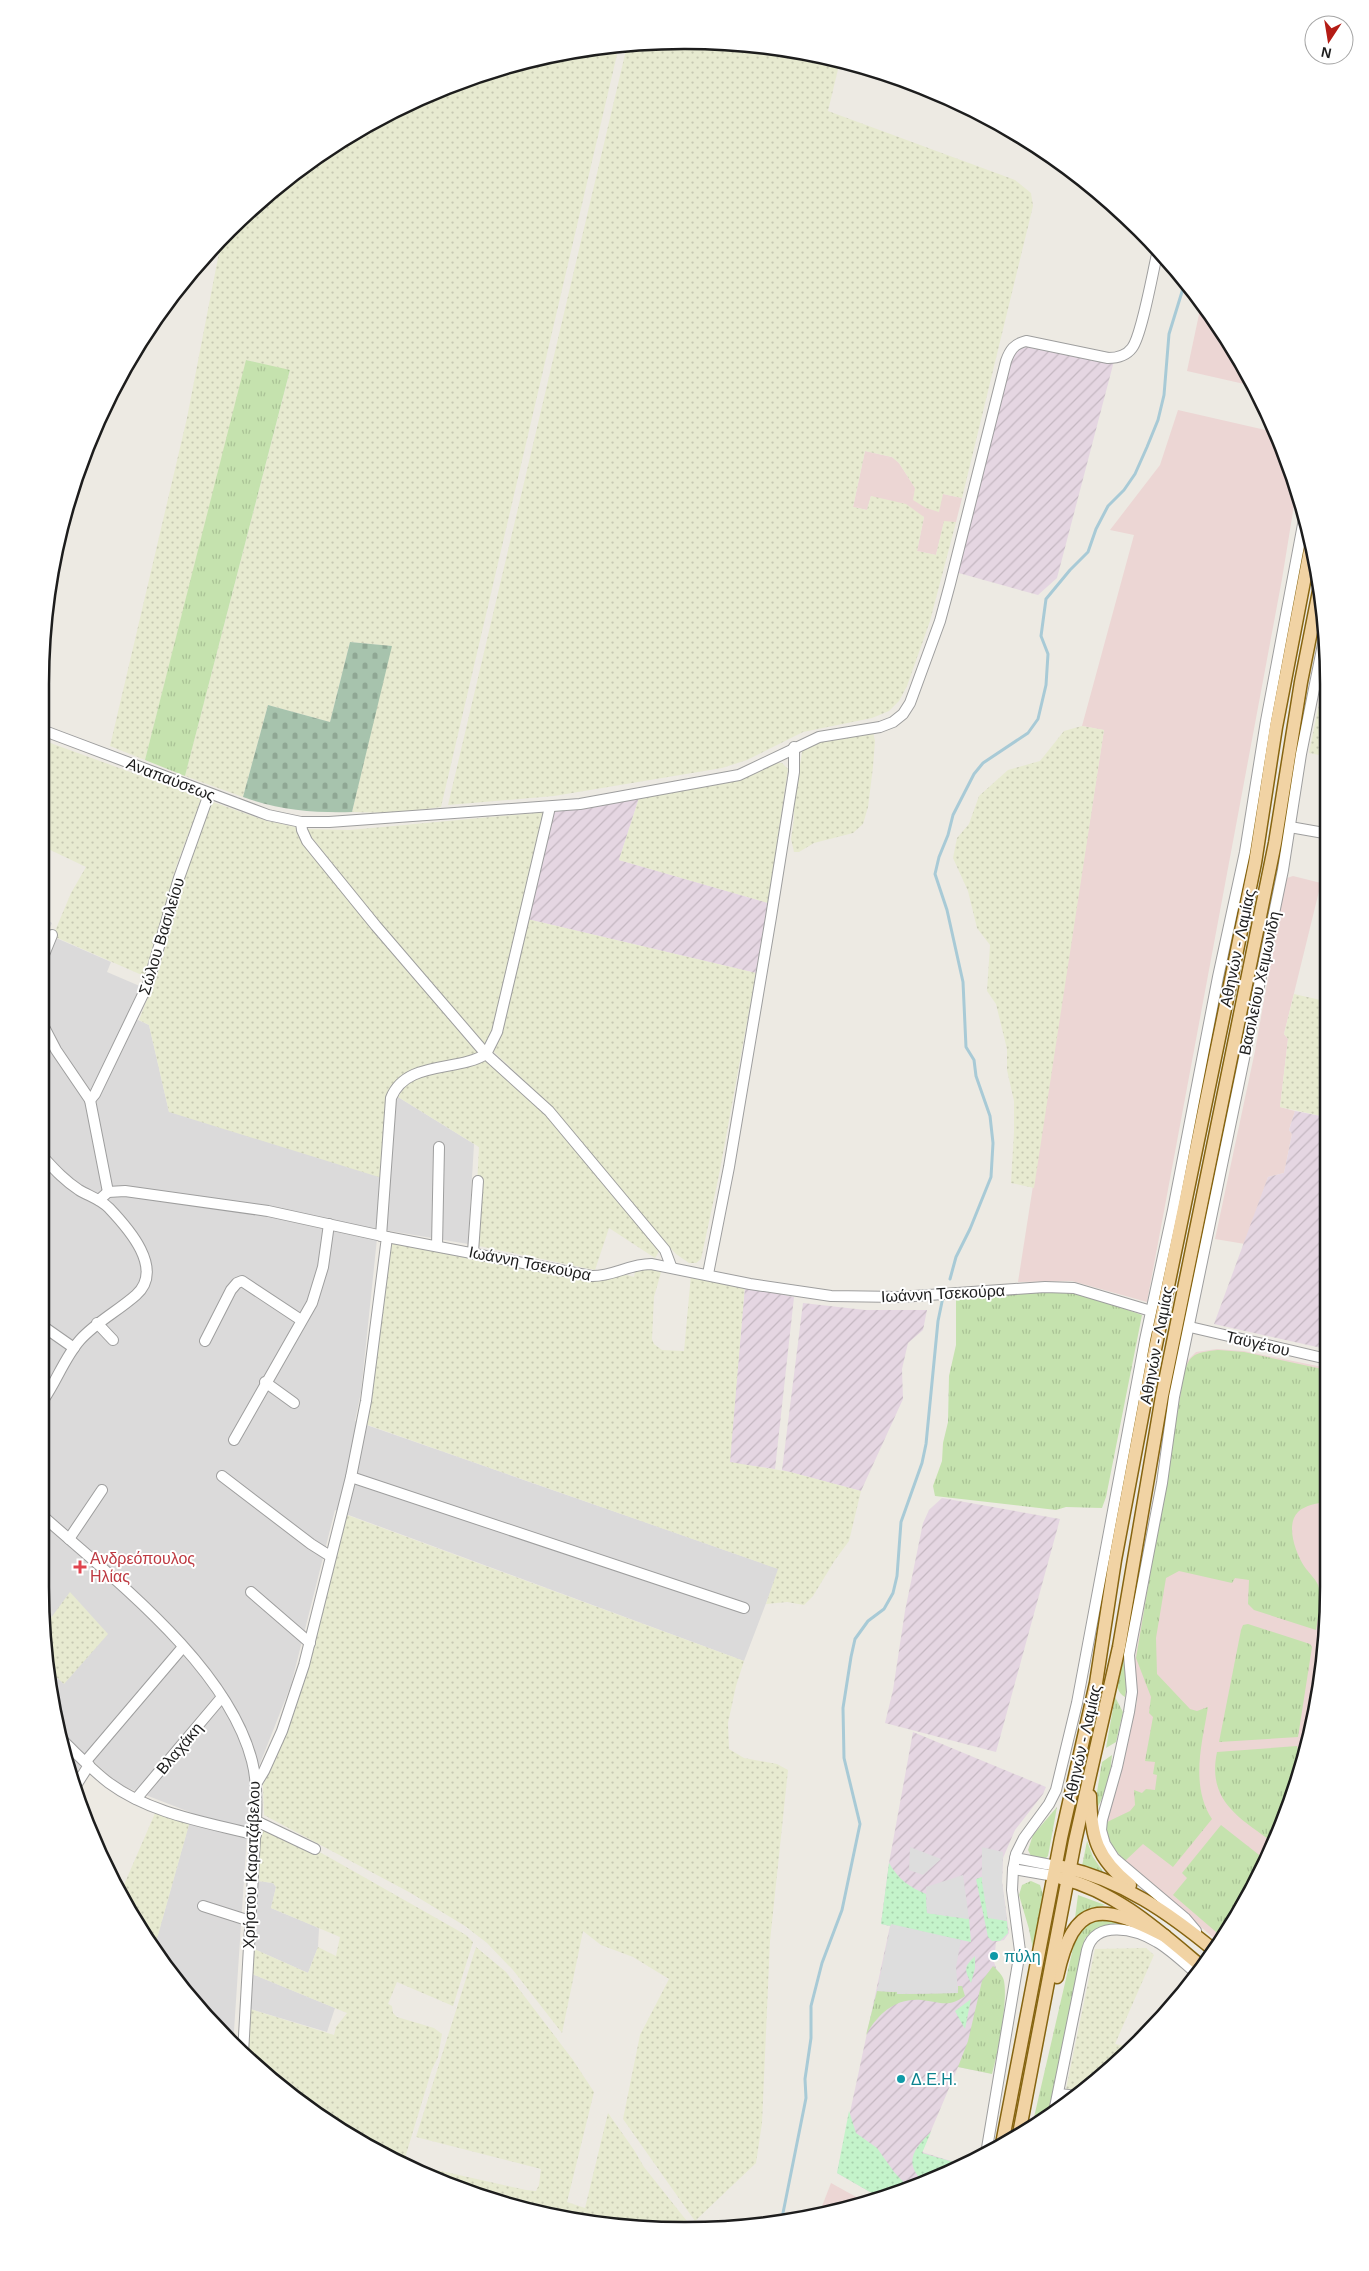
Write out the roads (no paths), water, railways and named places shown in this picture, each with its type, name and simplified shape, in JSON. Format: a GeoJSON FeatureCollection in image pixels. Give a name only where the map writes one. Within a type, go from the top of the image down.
{"type":"FeatureCollection","features":[{"type":"Feature","properties":{"kind":"main road","name":"Αθηνών - Λαμίας"},"geometry":{"type":"LineString","coordinates":[[1004,2136],[1055,1871],[1096,1683],[1116,1560],[1152,1364],[1255,863],[1278,718],[1308,560]]}},
{"type":"Feature","properties":{"kind":"main road","name":"Αθηνών - Λαμίας"},"geometry":{"type":"LineString","coordinates":[[1020,2126],[1069,1874],[1117,1657],[1162,1396],[1276,843],[1292,734],[1316,609]]}},
{"type":"Feature","properties":{"kind":"main road"},"geometry":{"type":"LineString","coordinates":[[1090,1778],[1092,1825],[1095,1841],[1101,1856],[1110,1867],[1149,1901],[1208,1946]]}},
{"type":"Feature","properties":{"kind":"main road"},"geometry":{"type":"LineString","coordinates":[[1055,1871],[1111,1882],[1149,1901]]}},
{"type":"Feature","properties":{"kind":"main road"},"geometry":{"type":"LineString","coordinates":[[1069,1874],[1118,1901],[1197,1963]]}},
{"type":"Feature","properties":{"kind":"main road"},"geometry":{"type":"LineString","coordinates":[[1032,2058],[1044,2036],[1065,1944],[1076,1925],[1090,1915],[1107,1914],[1131,1920],[1165,1936]]}},
{"type":"Feature","properties":{"kind":"main road"},"geometry":{"type":"LineString","coordinates":[[1025,2123],[1027,2087]]}},
{"type":"Feature","properties":{"kind":"street","name":"Αναπαύσεως"},"geometry":{"type":"LineString","coordinates":[[49,733],[268,815],[301,822],[359,822],[550,807],[604,800],[739,775],[794,747],[819,737],[880,727],[893,722],[903,714],[910,703],[940,621],[966,525],[1006,361],[1011,350],[1017,344],[1026,341],[1108,358],[1117,358],[1126,354],[1133,347],[1141,328],[1156,259]]}},
{"type":"Feature","properties":{"kind":"street"},"geometry":{"type":"LineString","coordinates":[[987,2145],[1020,1951],[1012,1890],[1014,1863],[1024,1838],[1053,1796],[1064,1756],[1088,1646],[1118,1478],[1151,1311],[1173,1210],[1216,985],[1242,867],[1266,721],[1302,532]]}},
{"type":"Feature","properties":{"kind":"street","name":"Βασιλείου Χειμωνίδη"},"geometry":{"type":"LineString","coordinates":[[1209,1946],[1185,1918],[1114,1858],[1105,1844],[1101,1830],[1103,1814],[1117,1767],[1129,1712],[1132,1692],[1129,1655],[1162,1483],[1174,1397],[1190,1327],[1290,827],[1301,754],[1319,662]]}},
{"type":"Feature","properties":{"kind":"street"},"geometry":{"type":"LineString","coordinates":[[708,1274],[730,1166],[771,917],[794,772],[794,747]]}},
{"type":"Feature","properties":{"kind":"street","name":"Σώλου Βασιλείου"},"geometry":{"type":"LineString","coordinates":[[90,1100],[95,1094],[148,984],[179,878],[209,794]]}},
{"type":"Feature","properties":{"kind":"street"},"geometry":{"type":"LineString","coordinates":[[256,1784],[282,1732],[310,1644],[330,1556],[351,1477],[366,1401],[384,1236],[391,1098],[394,1089],[415,1075],[448,1064],[473,1060],[486,1054],[497,1032],[550,807]]}},
{"type":"Feature","properties":{"kind":"street"},"geometry":{"type":"LineString","coordinates":[[301,822],[302,830],[311,846],[376,926],[486,1054],[550,1111],[665,1250],[671,1266]]}},
{"type":"Feature","properties":{"kind":"street"},"geometry":{"type":"LineString","coordinates":[[1290,827],[1320,832]]}},
{"type":"Feature","properties":{"kind":"street"},"geometry":{"type":"LineString","coordinates":[[49,942],[52,935]]}},
{"type":"Feature","properties":{"kind":"street"},"geometry":{"type":"LineString","coordinates":[[49,1037],[90,1100],[108,1192],[99,1200]]}},
{"type":"Feature","properties":{"kind":"street"},"geometry":{"type":"LineString","coordinates":[[437,1246],[439,1147]]}},
{"type":"Feature","properties":{"kind":"street"},"geometry":{"type":"LineString","coordinates":[[49,1165],[64,1180],[99,1200],[118,1218],[134,1237],[142,1252],[146,1275],[142,1287],[136,1295],[97,1323],[74,1348],[49,1390]]}},
{"type":"Feature","properties":{"kind":"street"},"geometry":{"type":"LineString","coordinates":[[473,1252],[478,1182]]}},
{"type":"Feature","properties":{"kind":"street","name":"Ιωάννη Τσεκούρα"},"geometry":{"type":"LineString","coordinates":[[108,1192],[125,1191],[268,1211],[384,1236],[590,1276],[608,1275],[637,1264],[671,1266],[750,1284],[832,1296],[900,1297],[1045,1287],[1074,1288],[1151,1311]]}},
{"type":"Feature","properties":{"kind":"street"},"geometry":{"type":"LineString","coordinates":[[234,1440],[316,1292],[330,1224]]}},
{"type":"Feature","properties":{"kind":"street"},"geometry":{"type":"LineString","coordinates":[[205,1341],[231,1290],[237,1283],[242,1281],[301,1320]]}},
{"type":"Feature","properties":{"kind":"street"},"geometry":{"type":"LineString","coordinates":[[97,1323],[113,1340]]}},
{"type":"Feature","properties":{"kind":"street","name":"Ταϋγέτου"},"geometry":{"type":"LineString","coordinates":[[1190,1327],[1320,1358]]}},
{"type":"Feature","properties":{"kind":"street"},"geometry":{"type":"LineString","coordinates":[[49,1330],[74,1348]]}},
{"type":"Feature","properties":{"kind":"street"},"geometry":{"type":"LineString","coordinates":[[265,1382],[294,1402]]}},
{"type":"Feature","properties":{"kind":"street"},"geometry":{"type":"LineString","coordinates":[[222,1476],[311,1544],[330,1556]]}},
{"type":"Feature","properties":{"kind":"street"},"geometry":{"type":"LineString","coordinates":[[351,1477],[744,1608]]}},
{"type":"Feature","properties":{"kind":"street"},"geometry":{"type":"LineString","coordinates":[[69,1539],[102,1490]]}},
{"type":"Feature","properties":{"kind":"street","name":"Χρήστου Καρατζάβελου"},"geometry":{"type":"LineString","coordinates":[[49,1522],[156,1617],[183,1647],[222,1697],[243,1737],[252,1761],[256,1784],[256,1835],[244,2044]]}},
{"type":"Feature","properties":{"kind":"street"},"geometry":{"type":"LineString","coordinates":[[251,1592],[310,1644]]}},
{"type":"Feature","properties":{"kind":"street"},"geometry":{"type":"LineString","coordinates":[[79,1779],[87,1763],[183,1647]]}},
{"type":"Feature","properties":{"kind":"street","name":"Βλαχάκη"},"geometry":{"type":"LineString","coordinates":[[136,1799],[222,1697]]}},
{"type":"Feature","properties":{"kind":"street"},"geometry":{"type":"LineString","coordinates":[[69,1746],[109,1783],[136,1799],[175,1814],[256,1835]]}},
{"type":"Feature","properties":{"kind":"street"},"geometry":{"type":"LineString","coordinates":[[256,1821],[314,1849]]}},
{"type":"Feature","properties":{"kind":"street"},"geometry":{"type":"LineString","coordinates":[[1014,1863],[1055,1871]]}},
{"type":"Feature","properties":{"kind":"street"},"geometry":{"type":"LineString","coordinates":[[204,1906],[250,1921]]}},
{"type":"Feature","properties":{"kind":"street"},"geometry":{"type":"LineString","coordinates":[[1056,2102],[1087,1950],[1090,1941],[1097,1933],[1113,1929],[1146,1936],[1165,1947],[1192,1970]]}},
{"type":"Feature","properties":{"kind":"street"},"geometry":{"type":"LineString","coordinates":[[1058,2094],[1067,2095]]}},
{"type":"Feature","properties":{"kind":"waterway"},"geometry":{"type":"LineString","coordinates":[[950,1279],[956,1257],[970,1229],[991,1177],[993,1143],[990,1116],[976,1076],[974,1060],[966,1047],[963,982],[947,910],[935,874],[953,815],[974,774],[983,763],[1028,733],[1038,719],[1046,685],[1048,654],[1041,636],[1046,599],[1088,552],[1096,529],[1108,506],[1124,490],[1135,474],[1147,447],[1158,420],[1164,395],[1169,334],[1183,290]]}},
{"type":"Feature","properties":{"kind":"waterway"},"geometry":{"type":"LineString","coordinates":[[783,2214],[806,2098],[805,2079],[811,2038],[811,2006],[822,1963],[842,1910],[860,1824],[844,1758],[843,1708],[851,1657],[855,1639],[868,1621],[884,1609],[893,1593],[897,1576],[901,1522],[922,1463],[926,1444],[938,1321],[943,1297]]}},
{"type":"Feature","properties":{"kind":"place","name":"Ανδρεόπουλος Ηλίας"},"geometry":{"type":"Point","coordinates":[80,1567]}},
{"type":"Feature","properties":{"kind":"place","name":"πύλη"},"geometry":{"type":"Point","coordinates":[994,1956]}},
{"type":"Feature","properties":{"kind":"place","name":"Δ.Ε.Η."},"geometry":{"type":"Point","coordinates":[901,2079]}}]}
